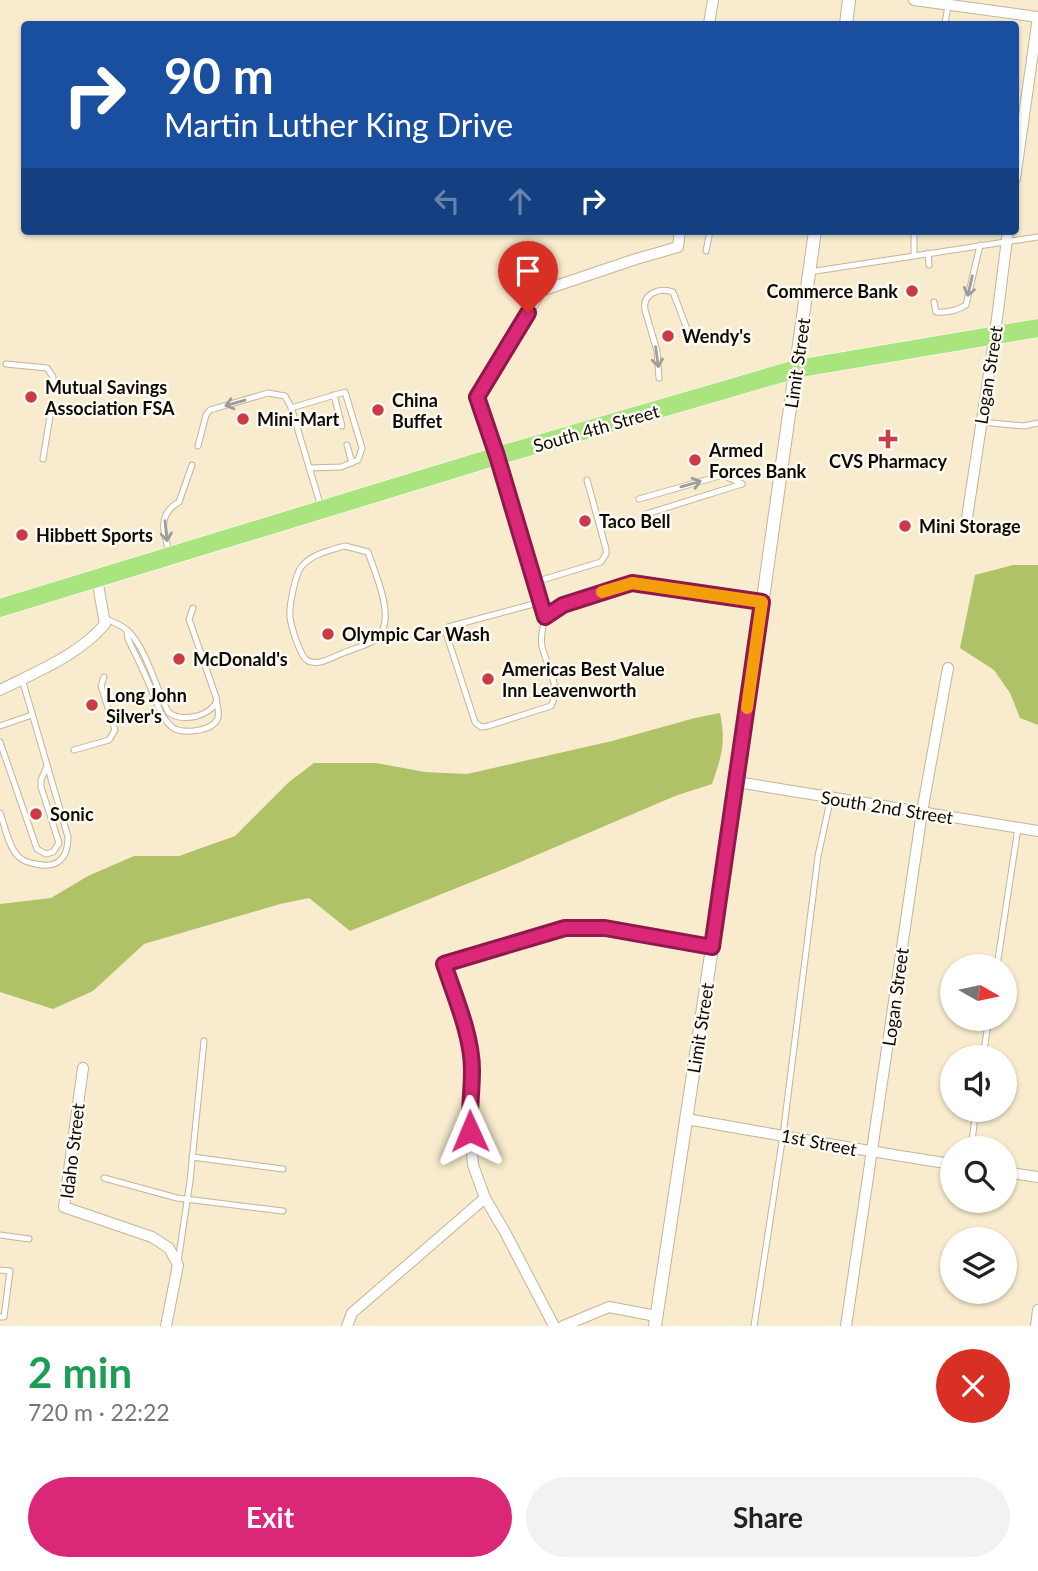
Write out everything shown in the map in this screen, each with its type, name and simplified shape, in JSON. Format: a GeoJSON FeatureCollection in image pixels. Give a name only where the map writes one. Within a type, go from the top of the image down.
{"type":"FeatureCollection","features":[{"type":"Feature","properties":{"kind":"highway","name":"South 4th Street"},"geometry":{"type":"LineString","coordinates":[[0,608],[497,456],[796,369],[1038,328]]}},
{"type":"Feature","properties":{"kind":"street"},"geometry":{"type":"LineString","coordinates":[[710,21],[713,0]]}},
{"type":"Feature","properties":{"kind":"street"},"geometry":{"type":"LineString","coordinates":[[846,21],[849,0]]}},
{"type":"Feature","properties":{"kind":"street"},"geometry":{"type":"LineString","coordinates":[[914,0],[1038,17],[1019,151]]}},
{"type":"Feature","properties":{"kind":"street"},"geometry":{"type":"LineString","coordinates":[[680,235],[678,247],[541,291],[477,397],[545,617],[563,605],[632,583],[762,602]]}},
{"type":"Feature","properties":{"kind":"street","name":"Limit Street"},"geometry":{"type":"LineString","coordinates":[[656,1321],[737,782],[814,235]]}},
{"type":"Feature","properties":{"kind":"street","name":"Logan Street"},"geometry":{"type":"LineString","coordinates":[[967,518],[1007,236]]}},
{"type":"Feature","properties":{"kind":"street"},"geometry":{"type":"LineString","coordinates":[[0,690],[46,668],[93,638],[106,624],[97,579]]}},
{"type":"Feature","properties":{"kind":"street","name":"Logan Street"},"geometry":{"type":"LineString","coordinates":[[846,1326],[922,812],[948,668]]}},
{"type":"Feature","properties":{"kind":"street","name":"South 2nd Street"},"geometry":{"type":"LineString","coordinates":[[737,782],[1038,831]]}},
{"type":"Feature","properties":{"kind":"street"},"geometry":{"type":"LineString","coordinates":[[554,1326],[485,1198],[472,1165],[469,1111],[471,1054],[444,964],[565,928],[605,928],[712,947]]}},
{"type":"Feature","properties":{"kind":"street","name":"Idaho Street"},"geometry":{"type":"LineString","coordinates":[[83,1068],[64,1207],[152,1237],[169,1248],[178,1265]]}},
{"type":"Feature","properties":{"kind":"street","name":"1st Street"},"geometry":{"type":"LineString","coordinates":[[686,1119],[940,1162]]}},
{"type":"Feature","properties":{"kind":"street"},"geometry":{"type":"LineString","coordinates":[[1017,1174],[1038,1177]]}},
{"type":"Feature","properties":{"kind":"street"},"geometry":{"type":"LineString","coordinates":[[347,1326],[352,1313],[485,1198]]}},
{"type":"Feature","properties":{"kind":"street"},"geometry":{"type":"LineString","coordinates":[[166,1326],[178,1265]]}},
{"type":"Feature","properties":{"kind":"street"},"geometry":{"type":"LineString","coordinates":[[562,1326],[609,1307],[656,1321]]}},
{"type":"Feature","properties":{"kind":"street"},"geometry":{"type":"LineString","coordinates":[[1036,1326],[1038,1310]]}},
{"type":"Feature","properties":{"kind":"lane"},"geometry":{"type":"LineString","coordinates":[[945,21],[948,5]]}},
{"type":"Feature","properties":{"kind":"lane"},"geometry":{"type":"LineString","coordinates":[[706,251],[709,235]]}},
{"type":"Feature","properties":{"kind":"lane"},"geometry":{"type":"LineString","coordinates":[[914,235],[914,256]]}},
{"type":"Feature","properties":{"kind":"lane"},"geometry":{"type":"LineString","coordinates":[[809,272],[980,245],[1007,236],[1038,237]]}},
{"type":"Feature","properties":{"kind":"lane"},"geometry":{"type":"LineString","coordinates":[[934,302],[936,312],[944,313],[966,305],[980,245]]}},
{"type":"Feature","properties":{"kind":"lane"},"geometry":{"type":"LineString","coordinates":[[928,253],[929,265]]}},
{"type":"Feature","properties":{"kind":"lane"},"geometry":{"type":"LineString","coordinates":[[659,378],[657,351],[644,304],[647,297],[665,289],[673,292],[687,329],[695,338]]}},
{"type":"Feature","properties":{"kind":"lane"},"geometry":{"type":"LineString","coordinates":[[6,364],[47,368],[53,377],[53,389]]}},
{"type":"Feature","properties":{"kind":"lane"},"geometry":{"type":"LineString","coordinates":[[291,408],[345,392],[362,449],[361,456],[341,467],[309,468]]}},
{"type":"Feature","properties":{"kind":"lane"},"geometry":{"type":"LineString","coordinates":[[198,446],[206,415],[210,410],[268,393],[285,396],[291,408],[321,510]]}},
{"type":"Feature","properties":{"kind":"lane"},"geometry":{"type":"LineString","coordinates":[[334,395],[342,426]]}},
{"type":"Feature","properties":{"kind":"lane"},"geometry":{"type":"LineString","coordinates":[[43,459],[52,404]]}},
{"type":"Feature","properties":{"kind":"lane"},"geometry":{"type":"LineString","coordinates":[[981,422],[1024,426],[1038,423]]}},
{"type":"Feature","properties":{"kind":"lane"},"geometry":{"type":"LineString","coordinates":[[347,445],[352,463]]}},
{"type":"Feature","properties":{"kind":"lane"},"geometry":{"type":"LineString","coordinates":[[171,557],[163,530],[166,514],[179,502],[192,465]]}},
{"type":"Feature","properties":{"kind":"lane"},"geometry":{"type":"LineString","coordinates":[[639,499],[723,475],[742,484],[643,515]]}},
{"type":"Feature","properties":{"kind":"lane"},"geometry":{"type":"LineString","coordinates":[[535,582],[601,562],[604,558],[607,549],[587,480]]}},
{"type":"Feature","properties":{"kind":"lane"},"geometry":{"type":"LineString","coordinates":[[345,546],[368,552],[386,616],[381,635],[374,641],[322,662],[311,662],[304,659],[300,649],[290,617],[292,603],[299,568],[328,551],[345,546]]}},
{"type":"Feature","properties":{"kind":"lane"},"geometry":{"type":"LineString","coordinates":[[541,602],[448,627],[446,633],[475,722],[481,727],[551,706],[555,684],[541,644],[545,617]]}},
{"type":"Feature","properties":{"kind":"lane"},"geometry":{"type":"LineString","coordinates":[[127,629],[128,639],[164,718],[171,726],[185,733],[191,732],[214,723],[219,717],[217,700],[189,619],[193,608]]}},
{"type":"Feature","properties":{"kind":"lane"},"geometry":{"type":"LineString","coordinates":[[104,618],[127,629],[134,638],[168,712],[179,718],[187,718],[212,709],[217,700]]}},
{"type":"Feature","properties":{"kind":"lane"},"geometry":{"type":"LineString","coordinates":[[74,750],[109,740],[113,736],[115,730],[101,686],[104,677]]}},
{"type":"Feature","properties":{"kind":"lane"},"geometry":{"type":"LineString","coordinates":[[0,813],[14,851],[27,863],[43,866],[59,862],[67,852],[68,837],[22,679]]}},
{"type":"Feature","properties":{"kind":"lane"},"geometry":{"type":"LineString","coordinates":[[0,726],[32,715]]}},
{"type":"Feature","properties":{"kind":"lane"},"geometry":{"type":"LineString","coordinates":[[0,742],[37,849],[46,854],[57,849],[59,843],[41,788],[41,780],[47,766]]}},
{"type":"Feature","properties":{"kind":"lane"},"geometry":{"type":"LineString","coordinates":[[754,1326],[783,1135],[818,856],[831,797]]}},
{"type":"Feature","properties":{"kind":"lane"},"geometry":{"type":"LineString","coordinates":[[999,954],[1018,828]]}},
{"type":"Feature","properties":{"kind":"lane"},"geometry":{"type":"LineString","coordinates":[[178,1265],[204,1041]]}},
{"type":"Feature","properties":{"kind":"lane"},"geometry":{"type":"LineString","coordinates":[[192,1157],[283,1168]]}},
{"type":"Feature","properties":{"kind":"lane"},"geometry":{"type":"LineString","coordinates":[[104,1178],[187,1199],[283,1211]]}},
{"type":"Feature","properties":{"kind":"lane"},"geometry":{"type":"LineString","coordinates":[[0,1235],[29,1239]]}},
{"type":"Feature","properties":{"kind":"lane"},"geometry":{"type":"LineString","coordinates":[[0,1270],[10,1271],[4,1317],[0,1317]]}},
{"type":"Feature","properties":{"kind":"green space"},"geometry":{"type":"Polygon","coordinates":[[[1013,565],[1038,565],[1038,725],[1020,718],[1010,693],[994,670],[960,648],[975,575],[1013,565]]]}},
{"type":"Feature","properties":{"kind":"green space"},"geometry":{"type":"Polygon","coordinates":[[[720,713],[722,749],[712,784],[675,796],[350,931],[309,898],[144,944],[93,991],[53,1009],[0,992],[0,904],[51,898],[88,876],[134,856],[179,856],[235,836],[289,782],[314,763],[376,763],[425,772],[467,774],[720,713]]]}},
{"type":"Feature","properties":{"kind":"slow traffic"},"geometry":{"type":"LineString","coordinates":[[602,592],[632,583],[762,602],[747,708]]}},
{"type":"Feature","properties":{"kind":"place","name":"Commerce Bank"},"geometry":{"type":"Point","coordinates":[912,291]}},
{"type":"Feature","properties":{"kind":"place","name":"Wendy's"},"geometry":{"type":"Point","coordinates":[668,336]}},
{"type":"Feature","properties":{"kind":"place","name":"Mutual Savings Association FSA"},"geometry":{"type":"Point","coordinates":[31,397]}},
{"type":"Feature","properties":{"kind":"place","name":"China Buffet"},"geometry":{"type":"Point","coordinates":[378,410]}},
{"type":"Feature","properties":{"kind":"place","name":"Mini-Mart"},"geometry":{"type":"Point","coordinates":[243,419]}},
{"type":"Feature","properties":{"kind":"place","name":"CVS Pharmacy"},"geometry":{"type":"Point","coordinates":[888,439]}},
{"type":"Feature","properties":{"kind":"place","name":"Armed Forces Bank"},"geometry":{"type":"Point","coordinates":[695,460]}},
{"type":"Feature","properties":{"kind":"place","name":"Taco Bell"},"geometry":{"type":"Point","coordinates":[585,521]}},
{"type":"Feature","properties":{"kind":"place","name":"Mini Storage"},"geometry":{"type":"Point","coordinates":[905,526]}},
{"type":"Feature","properties":{"kind":"place","name":"Hibbett Sports"},"geometry":{"type":"Point","coordinates":[22,535]}},
{"type":"Feature","properties":{"kind":"place","name":"Olympic Car Wash"},"geometry":{"type":"Point","coordinates":[328,634]}},
{"type":"Feature","properties":{"kind":"place","name":"McDonald's"},"geometry":{"type":"Point","coordinates":[179,659]}},
{"type":"Feature","properties":{"kind":"place","name":"Americas Best Value Inn Leavenworth"},"geometry":{"type":"Point","coordinates":[488,679]}},
{"type":"Feature","properties":{"kind":"place","name":"Long John Silver's"},"geometry":{"type":"Point","coordinates":[92,705]}},
{"type":"Feature","properties":{"kind":"place","name":"Sonic"},"geometry":{"type":"Point","coordinates":[36,814]}},
{"type":"Feature","properties":{"kind":"route"},"geometry":{"type":"LineString","coordinates":[[470,1131],[471,1054],[444,964],[565,928],[605,928],[712,947],[762,602],[632,583],[563,605],[545,617],[477,397],[528,313]]}}]}
